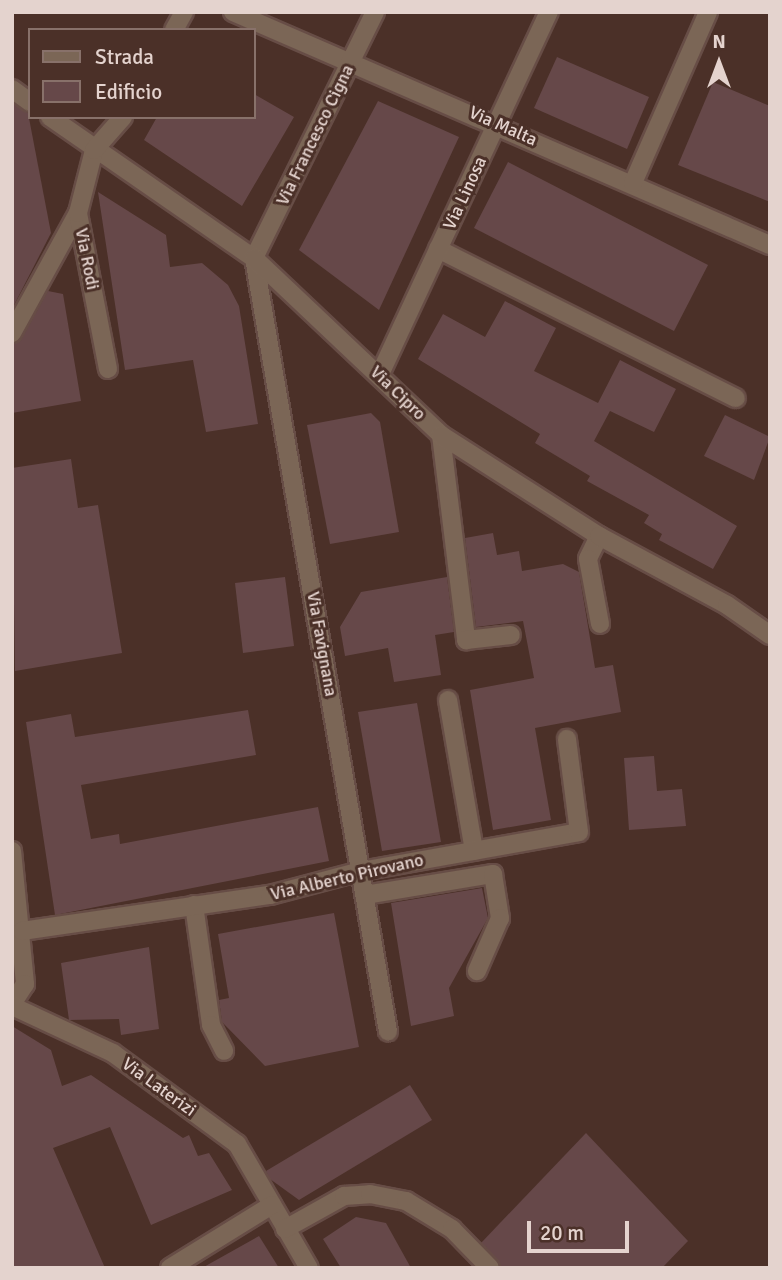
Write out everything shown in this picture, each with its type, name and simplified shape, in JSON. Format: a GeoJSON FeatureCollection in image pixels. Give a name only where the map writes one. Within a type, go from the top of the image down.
{"type":"FeatureCollection","features":[{"type":"Feature","properties":{"kind":"street"},"geometry":{"type":"LineString","coordinates":[[175,28],[184,12]]}},
{"type":"Feature","properties":{"kind":"street","name":"Via Malta"},"geometry":{"type":"LineString","coordinates":[[233,12],[497,123],[770,244]]}},
{"type":"Feature","properties":{"kind":"street","name":"Via Francesco Cigna"},"geometry":{"type":"LineString","coordinates":[[254,258],[375,12]]}},
{"type":"Feature","properties":{"kind":"street","name":"Via Linosa"},"geometry":{"type":"LineString","coordinates":[[380,374],[550,12]]}},
{"type":"Feature","properties":{"kind":"street"},"geometry":{"type":"LineString","coordinates":[[633,183],[708,12]]}},
{"type":"Feature","properties":{"kind":"street"},"geometry":{"type":"LineString","coordinates":[[12,89],[28,101]]}},
{"type":"Feature","properties":{"kind":"street","name":"Via Cipro"},"geometry":{"type":"LineString","coordinates":[[53,119],[254,258],[380,374],[441,435],[599,536],[727,605],[770,635]]}},
{"type":"Feature","properties":{"kind":"street"},"geometry":{"type":"LineString","coordinates":[[94,150],[120,119]]}},
{"type":"Feature","properties":{"kind":"street","name":"Via Rodi"},"geometry":{"type":"LineString","coordinates":[[94,150],[78,213],[108,369]]}},
{"type":"Feature","properties":{"kind":"street"},"geometry":{"type":"LineString","coordinates":[[12,333],[78,213]]}},
{"type":"Feature","properties":{"kind":"street"},"geometry":{"type":"LineString","coordinates":[[438,249],[736,398]]}},
{"type":"Feature","properties":{"kind":"street","name":"Via Favignana"},"geometry":{"type":"LineString","coordinates":[[254,258],[388,1031]]}},
{"type":"Feature","properties":{"kind":"street"},"geometry":{"type":"LineString","coordinates":[[441,435],[466,640],[511,635]]}},
{"type":"Feature","properties":{"kind":"street"},"geometry":{"type":"LineString","coordinates":[[599,536],[588,559],[600,624]]}},
{"type":"Feature","properties":{"kind":"street"},"geometry":{"type":"LineString","coordinates":[[448,700],[474,850]]}},
{"type":"Feature","properties":{"kind":"street","name":"Via Alberto Pirovano"},"geometry":{"type":"LineString","coordinates":[[22,931],[270,895],[361,871],[579,832],[567,739]]}},
{"type":"Feature","properties":{"kind":"street"},"geometry":{"type":"LineString","coordinates":[[12,852],[22,931],[25,984],[12,1005]]}},
{"type":"Feature","properties":{"kind":"street"},"geometry":{"type":"LineString","coordinates":[[365,895],[493,874],[500,918],[477,971]]}},
{"type":"Feature","properties":{"kind":"street"},"geometry":{"type":"LineString","coordinates":[[194,905],[211,1025],[224,1051]]}},
{"type":"Feature","properties":{"kind":"street","name":"Via Laterizi"},"geometry":{"type":"LineString","coordinates":[[12,1005],[113,1054],[237,1144],[309,1268]]}},
{"type":"Feature","properties":{"kind":"street"},"geometry":{"type":"LineString","coordinates":[[285,1229],[344,1196],[370,1194],[406,1201],[452,1229],[490,1268]]}},
{"type":"Feature","properties":{"kind":"street"},"geometry":{"type":"LineString","coordinates":[[170,1268],[272,1205]]}},
{"type":"Feature","properties":{"kind":"building"},"geometry":{"type":"Polygon","coordinates":[[[557,57],[649,97],[627,149],[534,108],[557,57]]]}},
{"type":"Feature","properties":{"kind":"building"},"geometry":{"type":"Polygon","coordinates":[[[713,82],[770,106],[770,202],[678,165],[713,82]]]}},
{"type":"Feature","properties":{"kind":"building"},"geometry":{"type":"Polygon","coordinates":[[[256,95],[294,117],[242,206],[144,140],[156,119],[256,119],[256,95]]]}},
{"type":"Feature","properties":{"kind":"building"},"geometry":{"type":"Polygon","coordinates":[[[378,101],[459,137],[379,310],[299,250],[378,101]]]}},
{"type":"Feature","properties":{"kind":"building"},"geometry":{"type":"Polygon","coordinates":[[[12,103],[28,113],[51,233],[12,309],[12,103]]]}},
{"type":"Feature","properties":{"kind":"building"},"geometry":{"type":"Polygon","coordinates":[[[508,162],[708,265],[674,331],[474,228],[508,162]]]}},
{"type":"Feature","properties":{"kind":"building"},"geometry":{"type":"Polygon","coordinates":[[[98,192],[166,235],[170,267],[202,263],[228,285],[239,306],[258,424],[206,432],[193,360],[125,370],[98,192]]]}},
{"type":"Feature","properties":{"kind":"building"},"geometry":{"type":"Polygon","coordinates":[[[48,291],[63,294],[81,401],[12,413],[12,344],[22,338],[48,291]]]}},
{"type":"Feature","properties":{"kind":"building"},"geometry":{"type":"Polygon","coordinates":[[[505,301],[556,328],[534,371],[598,403],[620,360],[676,389],[654,432],[610,411],[594,441],[737,526],[713,569],[659,540],[662,534],[644,523],[649,515],[587,481],[590,476],[535,443],[540,434],[418,359],[443,314],[485,337],[505,301]]]}},
{"type":"Feature","properties":{"kind":"building"},"geometry":{"type":"Polygon","coordinates":[[[371,413],[380,422],[399,532],[330,544],[307,425],[371,413]]]}},
{"type":"Feature","properties":{"kind":"building"},"geometry":{"type":"Polygon","coordinates":[[[725,415],[770,437],[754,480],[704,456],[725,415]]]}},
{"type":"Feature","properties":{"kind":"building"},"geometry":{"type":"Polygon","coordinates":[[[71,459],[78,508],[98,505],[122,653],[15,671],[12,468],[71,459]]]}},
{"type":"Feature","properties":{"kind":"building"},"geometry":{"type":"Polygon","coordinates":[[[493,533],[497,555],[519,551],[522,571],[563,564],[579,572],[595,668],[613,665],[621,712],[535,728],[551,820],[493,830],[470,690],[534,678],[523,621],[476,627],[465,538],[493,533]]]}},
{"type":"Feature","properties":{"kind":"building"},"geometry":{"type":"Polygon","coordinates":[[[285,577],[294,646],[243,653],[235,583],[285,577]]]}},
{"type":"Feature","properties":{"kind":"building"},"geometry":{"type":"Polygon","coordinates":[[[447,577],[454,632],[435,635],[441,675],[394,682],[388,648],[345,656],[340,627],[361,592],[447,577]]]}},
{"type":"Feature","properties":{"kind":"building"},"geometry":{"type":"Polygon","coordinates":[[[417,703],[441,842],[382,851],[358,712],[417,703]]]}},
{"type":"Feature","properties":{"kind":"building"},"geometry":{"type":"Polygon","coordinates":[[[248,710],[256,755],[81,785],[91,839],[119,834],[120,844],[318,807],[329,861],[55,915],[26,722],[71,714],[75,737],[248,710]]]}},
{"type":"Feature","properties":{"kind":"building"},"geometry":{"type":"Polygon","coordinates":[[[654,756],[657,791],[682,789],[686,826],[629,830],[624,758],[654,756]]]}},
{"type":"Feature","properties":{"kind":"building"},"geometry":{"type":"Polygon","coordinates":[[[482,888],[488,918],[449,988],[454,1016],[411,1026],[391,903],[482,888]]]}},
{"type":"Feature","properties":{"kind":"building"},"geometry":{"type":"Polygon","coordinates":[[[334,913],[359,1047],[265,1066],[222,1022],[219,1000],[229,998],[218,934],[334,913]]]}},
{"type":"Feature","properties":{"kind":"building"},"geometry":{"type":"Polygon","coordinates":[[[149,947],[159,1029],[121,1035],[119,1019],[69,1020],[61,963],[149,947]]]}},
{"type":"Feature","properties":{"kind":"building"},"geometry":{"type":"Polygon","coordinates":[[[12,1026],[51,1050],[62,1086],[91,1075],[183,1138],[189,1135],[198,1156],[209,1153],[232,1190],[151,1225],[110,1127],[53,1148],[105,1268],[12,1268],[12,1026]]]}},
{"type":"Feature","properties":{"kind":"building"},"geometry":{"type":"Polygon","coordinates":[[[410,1085],[432,1120],[299,1200],[270,1179],[266,1171],[410,1085]]]}},
{"type":"Feature","properties":{"kind":"building"},"geometry":{"type":"Polygon","coordinates":[[[586,1133],[688,1241],[662,1268],[501,1268],[481,1243],[586,1133]]]}},
{"type":"Feature","properties":{"kind":"building"},"geometry":{"type":"Polygon","coordinates":[[[356,1217],[386,1223],[411,1268],[341,1268],[323,1239],[356,1217]]]}},
{"type":"Feature","properties":{"kind":"building"},"geometry":{"type":"Polygon","coordinates":[[[259,1236],[279,1268],[202,1268],[259,1236]]]}}]}
